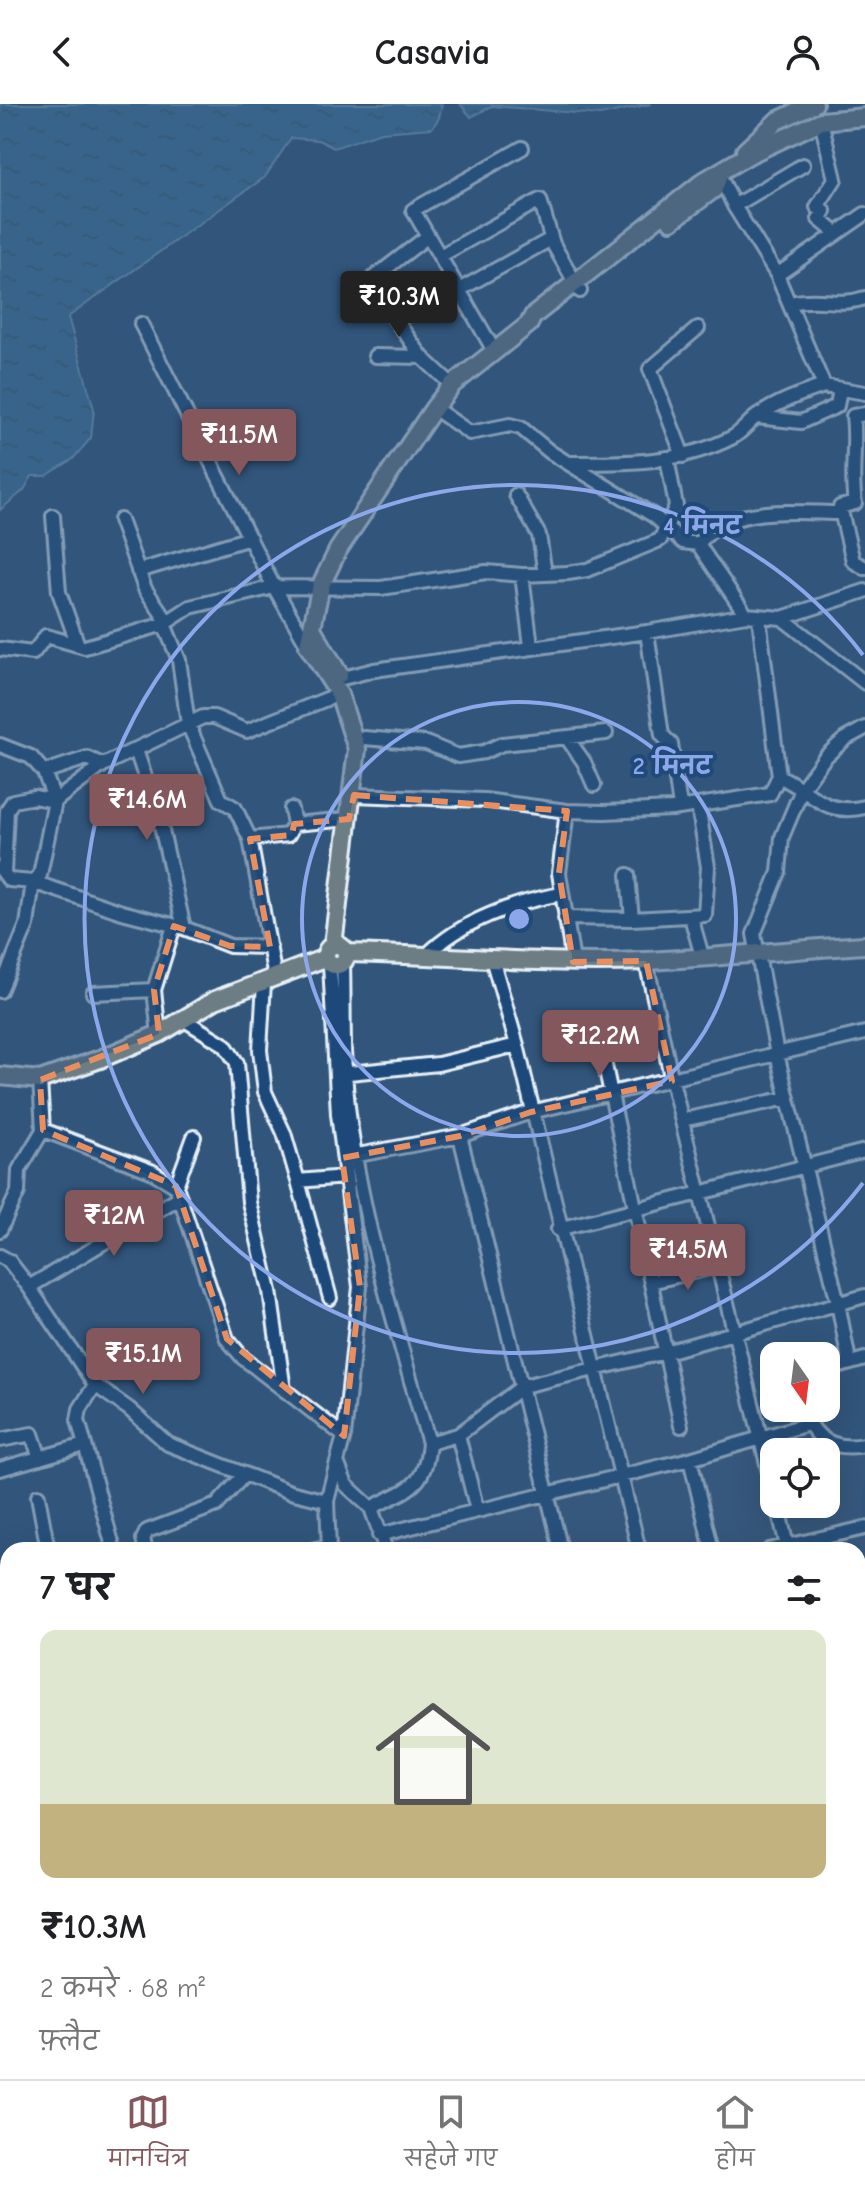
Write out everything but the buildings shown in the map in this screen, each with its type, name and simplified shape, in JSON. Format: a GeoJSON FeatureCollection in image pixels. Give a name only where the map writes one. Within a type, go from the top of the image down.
{"type":"FeatureCollection","features":[{"type":"Feature","properties":{"kind":"main road"},"geometry":{"type":"LineString","coordinates":[[726,168],[777,121],[814,104]]}},
{"type":"Feature","properties":{"kind":"main road"},"geometry":{"type":"LineString","coordinates":[[337,955],[364,738],[360,717],[311,638],[321,585],[338,550],[452,385],[493,349],[529,324],[533,316],[577,288],[704,181],[821,121],[865,117]]}},
{"type":"Feature","properties":{"kind":"main road"},"geometry":{"type":"LineString","coordinates":[[337,684],[357,749],[358,796],[349,819],[337,955]]}},
{"type":"Feature","properties":{"kind":"main road"},"geometry":{"type":"LineString","coordinates":[[0,1076],[40,1080],[159,1034],[215,1000],[337,955],[427,955],[493,962],[646,961],[865,945]]}},
{"type":"Feature","properties":{"kind":"street"},"geometry":{"type":"LineString","coordinates":[[821,121],[835,179],[817,207],[824,211],[819,219],[836,233]]}},
{"type":"Feature","properties":{"kind":"street"},"geometry":{"type":"LineString","coordinates":[[493,349],[413,210],[522,148]]}},
{"type":"Feature","properties":{"kind":"street"},"geometry":{"type":"LineString","coordinates":[[734,206],[803,165]]}},
{"type":"Feature","properties":{"kind":"street"},"geometry":{"type":"LineString","coordinates":[[726,168],[734,206],[777,275],[824,386]]}},
{"type":"Feature","properties":{"kind":"street"},"geometry":{"type":"LineString","coordinates":[[440,256],[540,200],[551,239],[577,288]]}},
{"type":"Feature","properties":{"kind":"street"},"geometry":{"type":"LineString","coordinates":[[777,275],[865,214]]}},
{"type":"Feature","properties":{"kind":"street"},"geometry":{"type":"LineString","coordinates":[[428,236],[372,279],[384,307],[422,357],[452,385]]}},
{"type":"Feature","properties":{"kind":"street"},"geometry":{"type":"LineString","coordinates":[[459,290],[551,239]]}},
{"type":"Feature","properties":{"kind":"street"},"geometry":{"type":"LineString","coordinates":[[384,307],[409,291]]}},
{"type":"Feature","properties":{"kind":"street"},"geometry":{"type":"LineString","coordinates":[[790,303],[812,297],[835,303],[865,298]]}},
{"type":"Feature","properties":{"kind":"street"},"geometry":{"type":"LineString","coordinates":[[141,324],[274,587],[311,638]]}},
{"type":"Feature","properties":{"kind":"street"},"geometry":{"type":"LineString","coordinates":[[683,456],[650,369],[698,328]]}},
{"type":"Feature","properties":{"kind":"street"},"geometry":{"type":"LineString","coordinates":[[375,356],[422,357]]}},
{"type":"Feature","properties":{"kind":"street"},"geometry":{"type":"LineString","coordinates":[[568,463],[633,464],[683,456],[735,436],[755,417],[790,397],[824,386],[865,393]]}},
{"type":"Feature","properties":{"kind":"street"},"geometry":{"type":"LineString","coordinates":[[755,417],[801,422],[837,406],[840,389]]}},
{"type":"Feature","properties":{"kind":"street"},"geometry":{"type":"LineString","coordinates":[[358,796],[484,800],[567,811],[680,807],[770,794],[779,776],[752,616],[698,544],[683,542],[654,516],[568,463],[521,428],[510,425],[470,433],[434,408]]}},
{"type":"Feature","properties":{"kind":"street"},"geometry":{"type":"LineString","coordinates":[[865,414],[853,416],[857,446],[850,474],[855,503],[840,507],[853,561],[865,568]]}},
{"type":"Feature","properties":{"kind":"street"},"geometry":{"type":"LineString","coordinates":[[0,649],[33,653],[46,636],[85,647],[166,622],[190,607],[274,587],[321,585],[381,588],[486,572],[522,575],[587,570],[660,540],[676,506],[667,458]]}},
{"type":"Feature","properties":{"kind":"street"},"geometry":{"type":"LineString","coordinates":[[516,495],[539,535],[545,574]]}},
{"type":"Feature","properties":{"kind":"street"},"geometry":{"type":"LineString","coordinates":[[698,544],[721,526],[750,515],[841,513]]}},
{"type":"Feature","properties":{"kind":"street"},"geometry":{"type":"LineString","coordinates":[[53,516],[59,592],[78,645]]}},
{"type":"Feature","properties":{"kind":"street"},"geometry":{"type":"LineString","coordinates":[[120,520],[145,589],[166,622],[179,660],[188,724],[221,800],[235,808],[250,839],[270,947],[270,980],[260,1050],[265,1092],[284,1133],[330,1298]]}},
{"type":"Feature","properties":{"kind":"street"},"geometry":{"type":"LineString","coordinates":[[138,571],[250,538]]}},
{"type":"Feature","properties":{"kind":"street"},"geometry":{"type":"LineString","coordinates":[[522,575],[531,646]]}},
{"type":"Feature","properties":{"kind":"street"},"geometry":{"type":"LineString","coordinates":[[270,947],[230,946],[179,927],[33,882],[3,876],[7,810],[13,801],[34,797],[55,801],[103,765],[208,715],[247,731],[337,684],[531,646],[752,616],[782,618],[865,591]]}},
{"type":"Feature","properties":{"kind":"street"},"geometry":{"type":"LineString","coordinates":[[782,618],[865,683]]}},
{"type":"Feature","properties":{"kind":"street"},"geometry":{"type":"LineString","coordinates":[[647,632],[662,735],[671,744],[680,807]]}},
{"type":"Feature","properties":{"kind":"street"},"geometry":{"type":"LineString","coordinates":[[849,1361],[806,1166],[777,1054],[754,934],[779,872],[782,837],[803,787],[825,757],[845,739],[865,728]]}},
{"type":"Feature","properties":{"kind":"street"},"geometry":{"type":"LineString","coordinates":[[364,738],[426,743],[458,756],[484,752],[502,744],[606,733]]}},
{"type":"Feature","properties":{"kind":"street"},"geometry":{"type":"LineString","coordinates":[[567,738],[584,762],[594,785]]}},
{"type":"Feature","properties":{"kind":"street"},"geometry":{"type":"LineString","coordinates":[[0,745],[31,757],[44,772],[55,801],[40,875],[33,882],[27,925],[0,991]]}},
{"type":"Feature","properties":{"kind":"street"},"geometry":{"type":"LineString","coordinates":[[136,750],[147,783],[152,786],[179,927],[154,990],[159,1034]]}},
{"type":"Feature","properties":{"kind":"street"},"geometry":{"type":"LineString","coordinates":[[44,772],[87,758],[103,765]]}},
{"type":"Feature","properties":{"kind":"street"},"geometry":{"type":"LineString","coordinates":[[779,776],[803,787],[823,806],[836,810],[865,807]]}},
{"type":"Feature","properties":{"kind":"street"},"geometry":{"type":"LineString","coordinates":[[565,918],[701,917],[707,912],[708,867],[698,805]]}},
{"type":"Feature","properties":{"kind":"street"},"geometry":{"type":"LineString","coordinates":[[250,839],[288,835],[294,824],[291,809]]}},
{"type":"Feature","properties":{"kind":"street"},"geometry":{"type":"LineString","coordinates":[[567,811],[559,873],[573,962]]}},
{"type":"Feature","properties":{"kind":"street"},"geometry":{"type":"LineString","coordinates":[[294,824],[349,819]]}},
{"type":"Feature","properties":{"kind":"street"},"geometry":{"type":"LineString","coordinates":[[628,875],[632,919]]}},
{"type":"Feature","properties":{"kind":"street"},"geometry":{"type":"LineString","coordinates":[[427,955],[441,941],[499,911],[561,894]]}},
{"type":"Feature","properties":{"kind":"street"},"geometry":{"type":"LineString","coordinates":[[691,917],[702,956]]}},
{"type":"Feature","properties":{"kind":"street"},"geometry":{"type":"LineString","coordinates":[[337,955],[340,1074],[349,1157],[369,1213],[382,1281],[429,1443],[427,1470],[412,1486],[371,1508]]}},
{"type":"Feature","properties":{"kind":"street"},"geometry":{"type":"LineString","coordinates":[[646,961],[672,1081],[761,1438]]}},
{"type":"Feature","properties":{"kind":"street"},"geometry":{"type":"LineString","coordinates":[[493,962],[517,1045],[558,1229],[637,1542]]}},
{"type":"Feature","properties":{"kind":"street"},"geometry":{"type":"LineString","coordinates":[[93,993],[154,990]]}},
{"type":"Feature","properties":{"kind":"street"},"geometry":{"type":"LineString","coordinates":[[183,1019],[225,1045],[237,1063],[248,1195],[270,1291],[284,1390]]}},
{"type":"Feature","properties":{"kind":"street"},"geometry":{"type":"LineString","coordinates":[[349,1157],[460,1136],[531,1112],[865,1033]]}},
{"type":"Feature","properties":{"kind":"street"},"geometry":{"type":"LineString","coordinates":[[599,1037],[681,1426]]}},
{"type":"Feature","properties":{"kind":"street"},"geometry":{"type":"LineString","coordinates":[[340,1074],[438,1064],[517,1045]]}},
{"type":"Feature","properties":{"kind":"street"},"geometry":{"type":"LineString","coordinates":[[0,1230],[18,1192],[19,1170],[43,1130],[40,1080]]}},
{"type":"Feature","properties":{"kind":"street"},"geometry":{"type":"LineString","coordinates":[[682,1120],[788,1098]]}},
{"type":"Feature","properties":{"kind":"street"},"geometry":{"type":"LineString","coordinates":[[43,1130],[151,1171],[178,1192],[227,1339],[243,1358],[344,1436]]}},
{"type":"Feature","properties":{"kind":"street"},"geometry":{"type":"LineString","coordinates":[[460,1136],[559,1542]]}},
{"type":"Feature","properties":{"kind":"street"},"geometry":{"type":"LineString","coordinates":[[29,1287],[178,1192],[194,1137]]}},
{"type":"Feature","properties":{"kind":"street"},"geometry":{"type":"LineString","coordinates":[[558,1229],[865,1151]]}},
{"type":"Feature","properties":{"kind":"street"},"geometry":{"type":"LineString","coordinates":[[329,1542],[327,1501],[344,1436],[360,1287],[345,1177],[349,1157]]}},
{"type":"Feature","properties":{"kind":"street"},"geometry":{"type":"LineString","coordinates":[[298,1181],[345,1177]]}},
{"type":"Feature","properties":{"kind":"street"},"geometry":{"type":"LineString","coordinates":[[351,1215],[369,1213]]}},
{"type":"Feature","properties":{"kind":"street"},"geometry":{"type":"LineString","coordinates":[[0,1256],[9,1261],[29,1287],[95,1385],[129,1409],[168,1444],[290,1492],[327,1501]]}},
{"type":"Feature","properties":{"kind":"street"},"geometry":{"type":"LineString","coordinates":[[651,1282],[718,1266]]}},
{"type":"Feature","properties":{"kind":"street"},"geometry":{"type":"LineString","coordinates":[[429,1443],[458,1435],[523,1386],[666,1352],[865,1296]]}},
{"type":"Feature","properties":{"kind":"street"},"geometry":{"type":"LineString","coordinates":[[840,1365],[865,1359]]}},
{"type":"Feature","properties":{"kind":"street"},"geometry":{"type":"LineString","coordinates":[[95,1385],[80,1409],[78,1420],[112,1542]]}},
{"type":"Feature","properties":{"kind":"street"},"geometry":{"type":"LineString","coordinates":[[764,1438],[808,1424],[819,1437],[845,1449],[865,1445]]}},
{"type":"Feature","properties":{"kind":"street"},"geometry":{"type":"LineString","coordinates":[[0,1440],[32,1434],[40,1458]]}},
{"type":"Feature","properties":{"kind":"street"},"geometry":{"type":"LineString","coordinates":[[458,1435],[477,1510]]}},
{"type":"Feature","properties":{"kind":"street"},"geometry":{"type":"LineString","coordinates":[[379,1535],[760,1439]]}},
{"type":"Feature","properties":{"kind":"street"},"geometry":{"type":"LineString","coordinates":[[0,1469],[85,1445]]}},
{"type":"Feature","properties":{"kind":"street"},"geometry":{"type":"LineString","coordinates":[[690,1459],[710,1542]]}},
{"type":"Feature","properties":{"kind":"street"},"geometry":{"type":"LineString","coordinates":[[337,1462],[346,1485],[371,1508],[382,1542]]}},
{"type":"Feature","properties":{"kind":"street"},"geometry":{"type":"LineString","coordinates":[[144,1542],[147,1531],[217,1505],[245,1474]]}},
{"type":"Feature","properties":{"kind":"street"},"geometry":{"type":"LineString","coordinates":[[38,1496],[47,1542]]}},
{"type":"Feature","properties":{"kind":"street"},"geometry":{"type":"LineString","coordinates":[[780,1518],[786,1542]]}},
{"type":"Feature","properties":{"kind":"street"},"geometry":{"type":"LineString","coordinates":[[810,1542],[865,1528]]}},
{"type":"Feature","properties":{"kind":"highlighted area"},"geometry":{"type":"Polygon","coordinates":[[[354,795],[567,811],[559,873],[573,962],[646,961],[672,1081],[531,1112],[460,1136],[342,1158],[360,1287],[344,1436],[227,1339],[176,1186],[43,1130],[40,1080],[159,1034],[154,990],[174,926],[230,946],[270,947],[250,839],[292,835],[294,824],[349,819],[354,795]]]}},
{"type":"Feature","properties":{"kind":"shaded area"},"geometry":{"type":"Polygon","coordinates":[[[734,1334],[760,1438],[760,1518],[840,1518],[840,1438],[772,1438],[808,1428],[865,1440],[865,1542],[379,1542],[379,1535],[615,1476],[594,1368],[734,1334]]]}},
{"type":"Feature","properties":{"kind":"water"},"geometry":{"type":"Polygon","coordinates":[[[0,104],[442,104],[439,118],[432,128],[381,132],[334,148],[318,140],[291,138],[265,177],[68,317],[94,409],[91,438],[73,459],[46,476],[32,476],[24,490],[0,510],[0,104]]]}},
{"type":"Feature","properties":{"kind":"water"},"geometry":{"type":"Polygon","coordinates":[[[460,104],[651,104],[600,115],[492,106],[471,117],[460,104]]]}}]}
